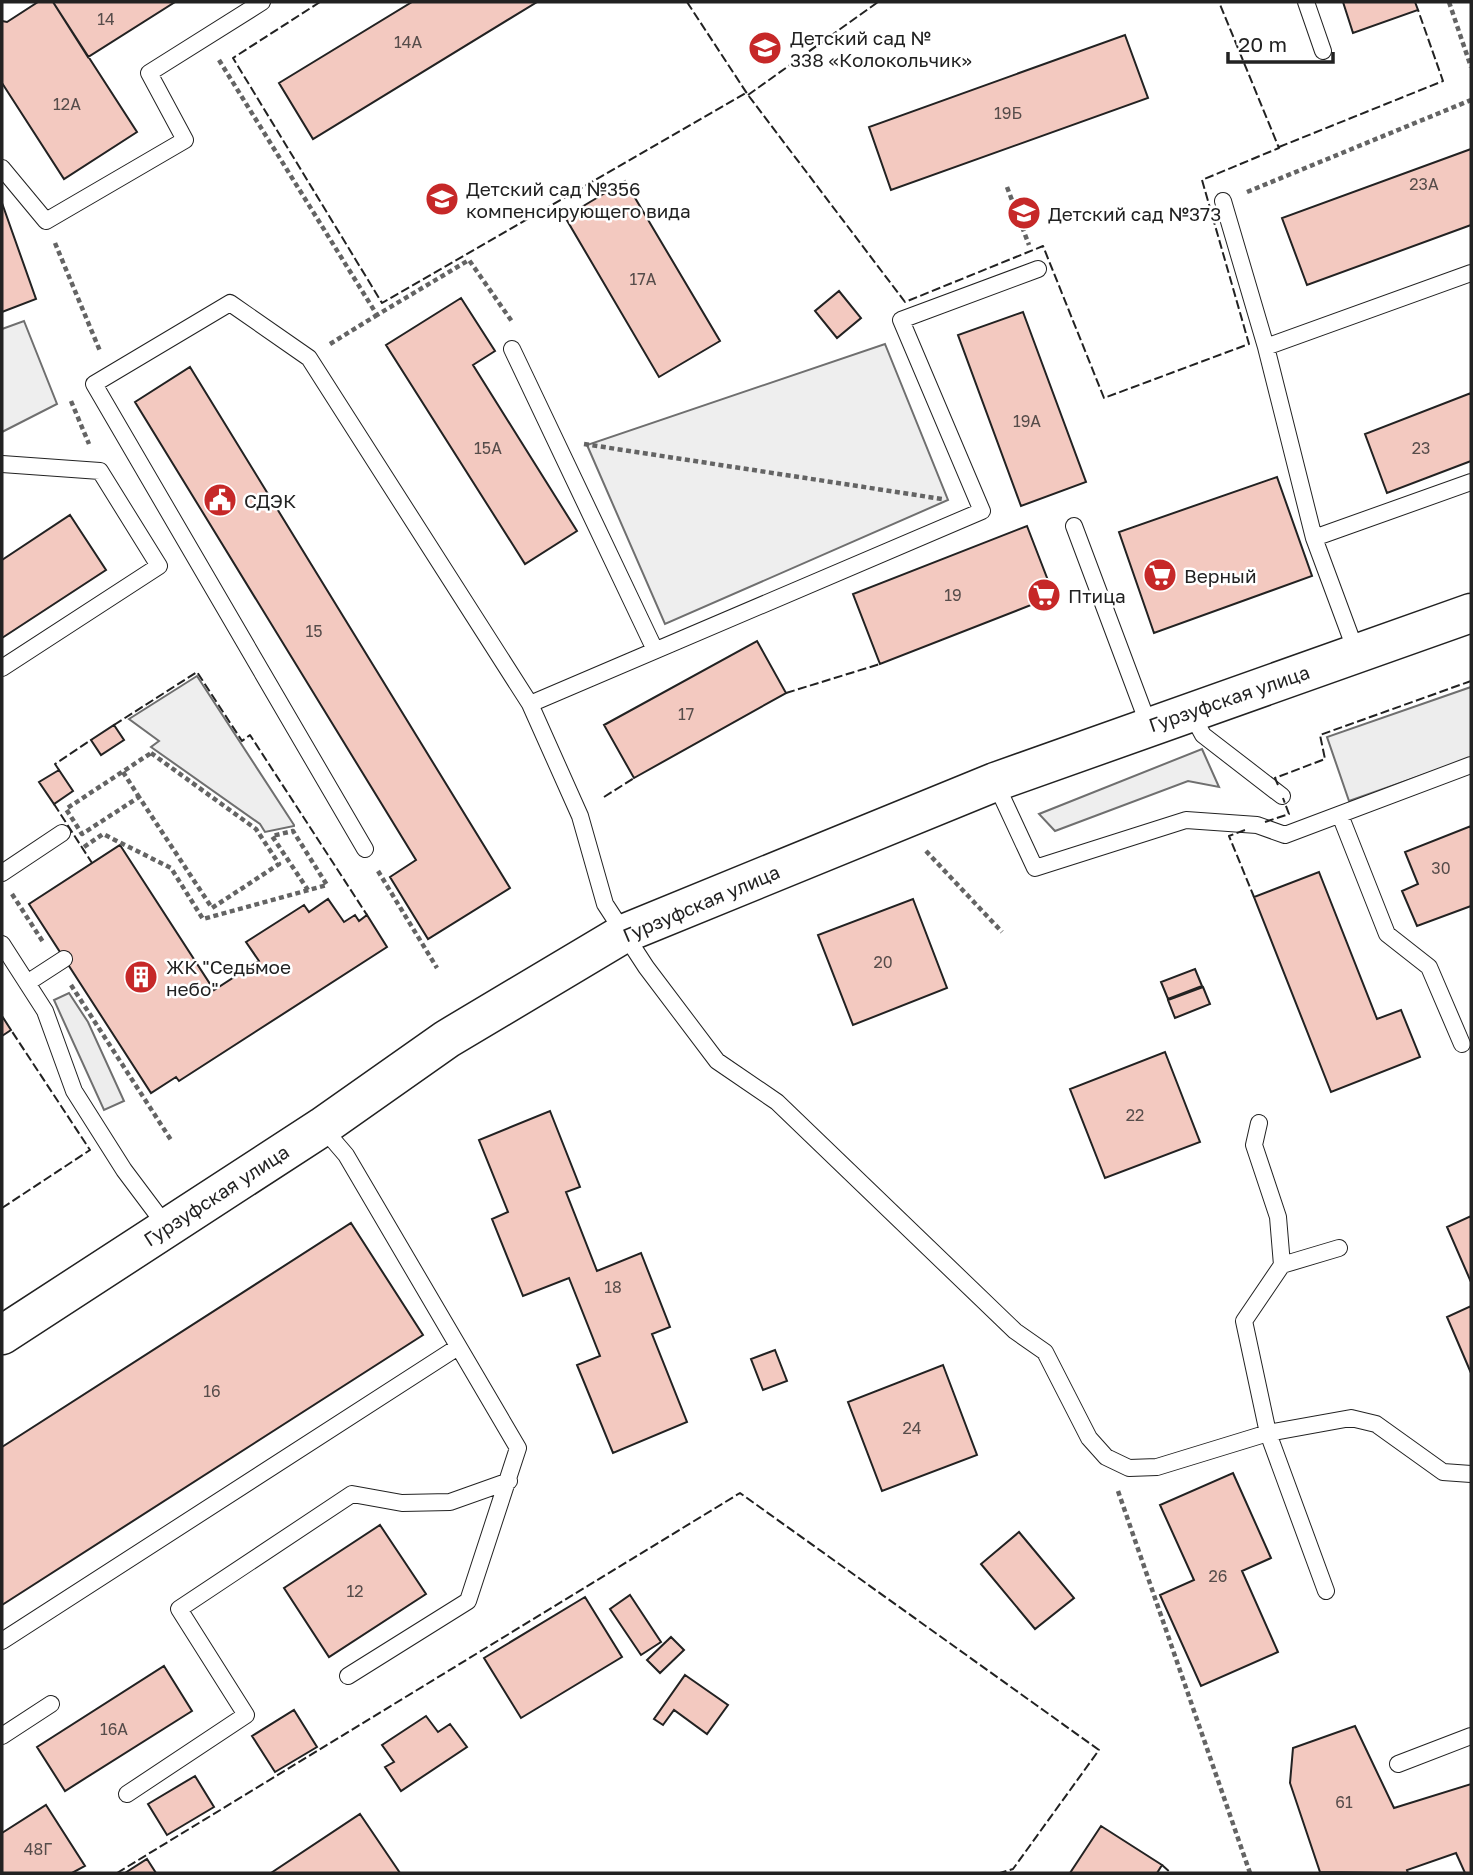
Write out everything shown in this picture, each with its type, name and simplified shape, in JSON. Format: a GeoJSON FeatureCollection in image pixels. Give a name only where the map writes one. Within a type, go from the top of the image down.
{"type":"FeatureCollection","features":[{"type":"Feature","properties":{"kind":"main road","name":"Гурзуфская улица"},"geometry":{"type":"LineString","coordinates":[[2,1335],[322,1126],[447,1039],[623,934],[995,782],[1190,710],[1471,613]]}},
{"type":"Feature","properties":{"kind":"lane"},"geometry":{"type":"LineString","coordinates":[[2,168],[46,220],[185,140],[149,74],[262,2]]}},
{"type":"Feature","properties":{"kind":"lane"},"geometry":{"type":"LineString","coordinates":[[1306,2],[1323,51]]}},
{"type":"Feature","properties":{"kind":"lane"},"geometry":{"type":"LineString","coordinates":[[1223,201],[1266,347],[1314,538],[1357,654]]}},
{"type":"Feature","properties":{"kind":"lane"},"geometry":{"type":"LineString","coordinates":[[530,704],[982,511],[901,320],[1038,269]]}},
{"type":"Feature","properties":{"kind":"lane"},"geometry":{"type":"LineString","coordinates":[[1266,347],[1471,273]]}},
{"type":"Feature","properties":{"kind":"lane"},"geometry":{"type":"LineString","coordinates":[[365,849],[94,384],[230,303],[309,358],[530,704],[580,816],[605,904],[623,934],[717,1062],[776,1102],[1015,1331],[1045,1352],[1089,1438],[1106,1457],[1129,1468],[1157,1467],[1268,1433],[1351,1418],[1376,1424],[1443,1472],[1471,1474]]}},
{"type":"Feature","properties":{"kind":"lane"},"geometry":{"type":"LineString","coordinates":[[512,349],[655,650]]}},
{"type":"Feature","properties":{"kind":"lane"},"geometry":{"type":"LineString","coordinates":[[2,464],[100,471],[159,566],[2,668]]}},
{"type":"Feature","properties":{"kind":"lane"},"geometry":{"type":"LineString","coordinates":[[1314,538],[1471,482]]}},
{"type":"Feature","properties":{"kind":"lane"},"geometry":{"type":"LineString","coordinates":[[1074,526],[1149,726]]}},
{"type":"Feature","properties":{"kind":"lane"},"geometry":{"type":"LineString","coordinates":[[1190,710],[1203,735],[1282,796]]}},
{"type":"Feature","properties":{"kind":"lane"},"geometry":{"type":"LineString","coordinates":[[995,782],[1035,868],[1186,820],[1257,825],[1285,835],[1471,765]]}},
{"type":"Feature","properties":{"kind":"lane"},"geometry":{"type":"LineString","coordinates":[[1340,815],[1387,934],[1429,967],[1462,1044]]}},
{"type":"Feature","properties":{"kind":"lane"},"geometry":{"type":"LineString","coordinates":[[2,873],[62,834]]}},
{"type":"Feature","properties":{"kind":"lane"},"geometry":{"type":"LineString","coordinates":[[2,944],[45,1011],[74,1091],[124,1170],[166,1226]]}},
{"type":"Feature","properties":{"kind":"lane"},"geometry":{"type":"LineString","coordinates":[[27,983],[60,961]]}},
{"type":"Feature","properties":{"kind":"lane"},"geometry":{"type":"LineString","coordinates":[[1259,1123],[1254,1145],[1278,1217],[1282,1265],[1244,1321],[1268,1433],[1326,1591]]}},
{"type":"Feature","properties":{"kind":"lane"},"geometry":{"type":"LineString","coordinates":[[322,1126],[346,1155],[518,1448],[468,1601],[348,1676]]}},
{"type":"Feature","properties":{"kind":"lane"},"geometry":{"type":"LineString","coordinates":[[1282,1265],[1339,1248]]}},
{"type":"Feature","properties":{"kind":"lane"},"geometry":{"type":"LineString","coordinates":[[2,1641],[458,1347]]}},
{"type":"Feature","properties":{"kind":"lane"},"geometry":{"type":"LineString","coordinates":[[127,1794],[246,1715],[179,1609],[352,1494],[402,1503],[450,1502],[509,1482]]}},
{"type":"Feature","properties":{"kind":"lane"},"geometry":{"type":"LineString","coordinates":[[2,1737],[51,1704]]}},
{"type":"Feature","properties":{"kind":"lane"},"geometry":{"type":"LineString","coordinates":[[1398,1764],[1471,1736]]}},
{"type":"Feature","properties":{"kind":"path"},"geometry":{"type":"LineString","coordinates":[[1449,2],[1471,67]]}},
{"type":"Feature","properties":{"kind":"path"},"geometry":{"type":"LineString","coordinates":[[205,38],[377,316]]}},
{"type":"Feature","properties":{"kind":"path"},"geometry":{"type":"LineString","coordinates":[[1223,201],[1471,100]]}},
{"type":"Feature","properties":{"kind":"path"},"geometry":{"type":"LineString","coordinates":[[1007,187],[1038,269]]}},
{"type":"Feature","properties":{"kind":"path"},"geometry":{"type":"LineString","coordinates":[[46,220],[110,374]]}},
{"type":"Feature","properties":{"kind":"path"},"geometry":{"type":"LineString","coordinates":[[309,358],[469,260],[526,341],[512,349]]}},
{"type":"Feature","properties":{"kind":"path"},"geometry":{"type":"LineString","coordinates":[[69,396],[100,471]]}},
{"type":"Feature","properties":{"kind":"path"},"geometry":{"type":"LineString","coordinates":[[555,440],[948,500],[982,511]]}},
{"type":"Feature","properties":{"kind":"path"},"geometry":{"type":"LineString","coordinates":[[123,772],[212,908],[279,864],[256,829],[151,753],[66,809],[82,834],[139,797]]}},
{"type":"Feature","properties":{"kind":"path"},"geometry":{"type":"LineString","coordinates":[[103,834],[171,868],[203,919],[327,885],[293,831],[272,836],[308,890]]}},
{"type":"Feature","properties":{"kind":"path"},"geometry":{"type":"LineString","coordinates":[[365,849],[437,968]]}},
{"type":"Feature","properties":{"kind":"path"},"geometry":{"type":"LineString","coordinates":[[926,851],[1002,932]]}},
{"type":"Feature","properties":{"kind":"path"},"geometry":{"type":"LineString","coordinates":[[12,894],[60,961],[172,1140]]}},
{"type":"Feature","properties":{"kind":"path"},"geometry":{"type":"LineString","coordinates":[[1106,1457],[1250,1873]]}},
{"type":"Feature","properties":{"kind":"shaded area"},"geometry":{"type":"Polygon","coordinates":[[[24,321],[57,404],[2,432],[2,329],[24,321]]]}},
{"type":"Feature","properties":{"kind":"shaded area"},"geometry":{"type":"Polygon","coordinates":[[[885,344],[948,500],[665,624],[587,445],[885,344]]]}},
{"type":"Feature","properties":{"kind":"shaded area"},"geometry":{"type":"Polygon","coordinates":[[[197,676],[294,826],[265,832],[260,824],[151,747],[159,741],[129,719],[197,676]]]}},
{"type":"Feature","properties":{"kind":"shaded area"},"geometry":{"type":"Polygon","coordinates":[[[1471,687],[1471,758],[1349,801],[1327,737],[1471,687]]]}},
{"type":"Feature","properties":{"kind":"shaded area"},"geometry":{"type":"Polygon","coordinates":[[[1202,749],[1219,787],[1188,781],[1055,831],[1039,814],[1202,749]]]}},
{"type":"Feature","properties":{"kind":"shaded area"},"geometry":{"type":"Polygon","coordinates":[[[69,993],[88,1022],[124,1101],[104,1110],[54,1000],[69,993]]]}},
{"type":"Feature","properties":{"kind":"building"},"geometry":{"type":"Polygon","coordinates":[[[38,2],[53,2],[137,132],[64,179],[2,83],[2,21],[7,22],[38,2]]]}},
{"type":"Feature","properties":{"kind":"building"},"geometry":{"type":"Polygon","coordinates":[[[53,2],[175,2],[88,57],[53,2]]]}},
{"type":"Feature","properties":{"kind":"building"},"geometry":{"type":"Polygon","coordinates":[[[412,2],[537,2],[313,139],[279,83],[412,2]]]}},
{"type":"Feature","properties":{"kind":"building"},"geometry":{"type":"Polygon","coordinates":[[[1343,2],[1415,2],[1418,10],[1353,33],[1343,2]]]}},
{"type":"Feature","properties":{"kind":"building"},"geometry":{"type":"Polygon","coordinates":[[[1125,35],[1148,98],[891,190],[869,127],[1125,35]]]}},
{"type":"Feature","properties":{"kind":"building"},"geometry":{"type":"Polygon","coordinates":[[[1471,149],[1471,225],[1307,285],[1282,218],[1471,149]]]}},
{"type":"Feature","properties":{"kind":"building"},"geometry":{"type":"Polygon","coordinates":[[[625,181],[720,341],[659,377],[565,217],[625,181]]]}},
{"type":"Feature","properties":{"kind":"building"},"geometry":{"type":"Polygon","coordinates":[[[2,203],[36,299],[2,312],[2,203]]]}},
{"type":"Feature","properties":{"kind":"building"},"geometry":{"type":"Polygon","coordinates":[[[839,291],[861,318],[837,338],[815,311],[839,291]]]}},
{"type":"Feature","properties":{"kind":"building"},"geometry":{"type":"Polygon","coordinates":[[[461,298],[495,351],[473,365],[577,531],[525,564],[386,345],[461,298]]]}},
{"type":"Feature","properties":{"kind":"building"},"geometry":{"type":"Polygon","coordinates":[[[1023,312],[1086,482],[1021,506],[958,335],[1023,312]]]}},
{"type":"Feature","properties":{"kind":"building"},"geometry":{"type":"Polygon","coordinates":[[[190,367],[510,888],[428,939],[390,877],[416,860],[135,402],[190,367]]]}},
{"type":"Feature","properties":{"kind":"building"},"geometry":{"type":"Polygon","coordinates":[[[1471,393],[1471,461],[1387,493],[1365,434],[1471,393]]]}},
{"type":"Feature","properties":{"kind":"building"},"geometry":{"type":"Polygon","coordinates":[[[1277,477],[1312,576],[1154,633],[1119,532],[1277,477]]]}},
{"type":"Feature","properties":{"kind":"building"},"geometry":{"type":"Polygon","coordinates":[[[70,515],[106,570],[2,638],[2,560],[70,515]]]}},
{"type":"Feature","properties":{"kind":"building"},"geometry":{"type":"Polygon","coordinates":[[[1027,526],[1054,596],[880,664],[853,594],[1027,526]]]}},
{"type":"Feature","properties":{"kind":"building"},"geometry":{"type":"Polygon","coordinates":[[[757,641],[786,693],[634,778],[604,725],[757,641]]]}},
{"type":"Feature","properties":{"kind":"building"},"geometry":{"type":"Polygon","coordinates":[[[114,725],[124,740],[101,755],[91,740],[114,725]]]}},
{"type":"Feature","properties":{"kind":"building"},"geometry":{"type":"Polygon","coordinates":[[[59,770],[73,791],[54,804],[39,782],[59,770]]]}},
{"type":"Feature","properties":{"kind":"building"},"geometry":{"type":"Polygon","coordinates":[[[1471,826],[1471,906],[1417,926],[1402,891],[1418,884],[1405,852],[1471,826]]]}},
{"type":"Feature","properties":{"kind":"building","name":"ЖК \"Седьмое небо\""},"geometry":{"type":"Polygon","coordinates":[[[120,845],[214,990],[259,961],[246,942],[304,905],[309,912],[328,899],[344,922],[355,915],[359,921],[367,915],[387,947],[179,1081],[176,1077],[151,1093],[29,904],[120,845]]]}},
{"type":"Feature","properties":{"kind":"building"},"geometry":{"type":"Polygon","coordinates":[[[1319,872],[1377,1019],[1401,1010],[1420,1057],[1331,1092],[1254,897],[1319,872]]]}},
{"type":"Feature","properties":{"kind":"building"},"geometry":{"type":"Polygon","coordinates":[[[913,899],[947,988],[853,1025],[818,935],[913,899]]]}},
{"type":"Feature","properties":{"kind":"building"},"geometry":{"type":"Polygon","coordinates":[[[1195,969],[1202,986],[1168,999],[1161,982],[1195,969]]]}},
{"type":"Feature","properties":{"kind":"building"},"geometry":{"type":"Polygon","coordinates":[[[1203,987],[1210,1004],[1175,1018],[1168,1000],[1203,987]]]}},
{"type":"Feature","properties":{"kind":"building"},"geometry":{"type":"Polygon","coordinates":[[[2,1016],[11,1030],[2,1036],[2,1016]]]}},
{"type":"Feature","properties":{"kind":"building"},"geometry":{"type":"Polygon","coordinates":[[[1165,1052],[1200,1142],[1105,1178],[1070,1089],[1165,1052]]]}},
{"type":"Feature","properties":{"kind":"building"},"geometry":{"type":"Polygon","coordinates":[[[550,1111],[580,1187],[566,1192],[597,1271],[641,1253],[670,1327],[652,1334],[687,1422],[613,1453],[577,1365],[600,1356],[569,1278],[523,1296],[492,1219],[508,1212],[479,1140],[550,1111]]]}},
{"type":"Feature","properties":{"kind":"building"},"geometry":{"type":"Polygon","coordinates":[[[1471,1216],[1471,1282],[1447,1227],[1471,1216]]]}},
{"type":"Feature","properties":{"kind":"building"},"geometry":{"type":"Polygon","coordinates":[[[351,1223],[423,1335],[2,1605],[2,1447],[351,1223]]]}},
{"type":"Feature","properties":{"kind":"building"},"geometry":{"type":"Polygon","coordinates":[[[1471,1306],[1471,1373],[1447,1317],[1471,1306]]]}},
{"type":"Feature","properties":{"kind":"building"},"geometry":{"type":"Polygon","coordinates":[[[775,1350],[787,1381],[763,1390],[751,1359],[775,1350]]]}},
{"type":"Feature","properties":{"kind":"building"},"geometry":{"type":"Polygon","coordinates":[[[943,1365],[977,1455],[882,1491],[848,1402],[943,1365]]]}},
{"type":"Feature","properties":{"kind":"building"},"geometry":{"type":"Polygon","coordinates":[[[1233,1473],[1271,1558],[1242,1571],[1278,1652],[1201,1686],[1160,1595],[1194,1580],[1160,1505],[1233,1473]]]}},
{"type":"Feature","properties":{"kind":"building"},"geometry":{"type":"Polygon","coordinates":[[[380,1525],[426,1594],[329,1657],[284,1588],[380,1525]]]}},
{"type":"Feature","properties":{"kind":"building"},"geometry":{"type":"Polygon","coordinates":[[[1019,1532],[1074,1598],[1035,1629],[981,1564],[1019,1532]]]}},
{"type":"Feature","properties":{"kind":"building"},"geometry":{"type":"Polygon","coordinates":[[[630,1595],[661,1642],[641,1655],[610,1609],[630,1595]]]}},
{"type":"Feature","properties":{"kind":"building"},"geometry":{"type":"Polygon","coordinates":[[[585,1597],[622,1657],[521,1718],[484,1658],[585,1597]]]}},
{"type":"Feature","properties":{"kind":"building"},"geometry":{"type":"Polygon","coordinates":[[[671,1637],[684,1650],[660,1673],[647,1660],[671,1637]]]}},
{"type":"Feature","properties":{"kind":"building"},"geometry":{"type":"Polygon","coordinates":[[[164,1666],[192,1711],[65,1791],[37,1747],[164,1666]]]}},
{"type":"Feature","properties":{"kind":"building"},"geometry":{"type":"Polygon","coordinates":[[[685,1675],[728,1705],[707,1734],[674,1710],[663,1725],[654,1719],[685,1675]]]}},
{"type":"Feature","properties":{"kind":"building"},"geometry":{"type":"Polygon","coordinates":[[[294,1710],[317,1747],[275,1772],[252,1736],[294,1710]]]}},
{"type":"Feature","properties":{"kind":"building"},"geometry":{"type":"Polygon","coordinates":[[[426,1716],[438,1732],[450,1724],[467,1747],[401,1791],[385,1767],[394,1762],[382,1745],[426,1716]]]}},
{"type":"Feature","properties":{"kind":"building"},"geometry":{"type":"Polygon","coordinates":[[[1355,1726],[1394,1808],[1471,1784],[1471,1873],[1465,1873],[1456,1853],[1407,1870],[1408,1873],[1320,1872],[1290,1783],[1293,1748],[1355,1726]]]}},
{"type":"Feature","properties":{"kind":"building"},"geometry":{"type":"Polygon","coordinates":[[[195,1776],[214,1807],[167,1835],[148,1804],[195,1776]]]}},
{"type":"Feature","properties":{"kind":"building"},"geometry":{"type":"Polygon","coordinates":[[[46,1805],[85,1866],[72,1873],[2,1873],[2,1833],[46,1805]]]}},
{"type":"Feature","properties":{"kind":"building"},"geometry":{"type":"Polygon","coordinates":[[[360,1814],[400,1873],[271,1873],[360,1814]]]}},
{"type":"Feature","properties":{"kind":"building"},"geometry":{"type":"Polygon","coordinates":[[[1101,1826],[1162,1865],[1157,1873],[1070,1873],[1101,1826]]]}},
{"type":"Feature","properties":{"kind":"building"},"geometry":{"type":"Polygon","coordinates":[[[147,1859],[156,1873],[125,1873],[147,1859]]]}},
{"type":"Feature","properties":{"kind":"fence"},"geometry":{"type":"LineString","coordinates":[[320,2],[233,58],[382,303],[746,93]]}},
{"type":"Feature","properties":{"kind":"fence"},"geometry":{"type":"LineString","coordinates":[[687,2],[748,95],[905,302],[1043,246],[1104,398],[1249,344],[1202,180],[1279,148],[1219,2]]}},
{"type":"Feature","properties":{"kind":"fence"},"geometry":{"type":"LineString","coordinates":[[748,95],[878,2]]}},
{"type":"Feature","properties":{"kind":"fence"},"geometry":{"type":"LineString","coordinates":[[1279,147],[1443,81],[1418,10]]}},
{"type":"Feature","properties":{"kind":"fence"},"geometry":{"type":"LineString","coordinates":[[786,693],[880,664]]}},
{"type":"Feature","properties":{"kind":"fence"},"geometry":{"type":"LineString","coordinates":[[114,725],[197,672],[242,741],[250,735],[367,915]]}},
{"type":"Feature","properties":{"kind":"fence"},"geometry":{"type":"LineString","coordinates":[[1278,785],[1275,778],[1325,759],[1320,735],[1471,681]]}},
{"type":"Feature","properties":{"kind":"fence"},"geometry":{"type":"LineString","coordinates":[[59,770],[55,764],[91,740]]}},
{"type":"Feature","properties":{"kind":"fence"},"geometry":{"type":"LineString","coordinates":[[604,797],[634,778]]}},
{"type":"Feature","properties":{"kind":"fence"},"geometry":{"type":"LineString","coordinates":[[1265,822],[1289,814],[1283,798]]}},
{"type":"Feature","properties":{"kind":"fence"},"geometry":{"type":"LineString","coordinates":[[54,804],[92,863]]}},
{"type":"Feature","properties":{"kind":"fence"},"geometry":{"type":"LineString","coordinates":[[1245,830],[1229,836],[1254,897]]}},
{"type":"Feature","properties":{"kind":"fence"},"geometry":{"type":"LineString","coordinates":[[2,1208],[90,1150],[11,1030]]}},
{"type":"Feature","properties":{"kind":"fence"},"geometry":{"type":"LineString","coordinates":[[117,1873],[740,1493],[1099,1750],[1013,1869],[1000,1873]]}},
{"type":"Feature","properties":{"kind":"fence"},"geometry":{"type":"LineString","coordinates":[[1162,1865],[1171,1873]]}},
{"type":"Feature","properties":{"kind":"place","name":"Детский сад № 338 «Колокольчик»"},"geometry":{"type":"Point","coordinates":[765,48]}},
{"type":"Feature","properties":{"kind":"place","name":"Детский сад №356 компенсирующего вида"},"geometry":{"type":"Point","coordinates":[442,199]}},
{"type":"Feature","properties":{"kind":"place","name":"Детский сад №373"},"geometry":{"type":"Point","coordinates":[1024,213]}},
{"type":"Feature","properties":{"kind":"place","name":"СДЭК"},"geometry":{"type":"Point","coordinates":[220,500]}},
{"type":"Feature","properties":{"kind":"place","name":"Верный"},"geometry":{"type":"Point","coordinates":[1160,575]}},
{"type":"Feature","properties":{"kind":"place","name":"Птица"},"geometry":{"type":"Point","coordinates":[1044,595]}},
{"type":"Feature","properties":{"kind":"place","name":"ЖК \"Седьмое небо\""},"geometry":{"type":"Point","coordinates":[141,977]}}]}
